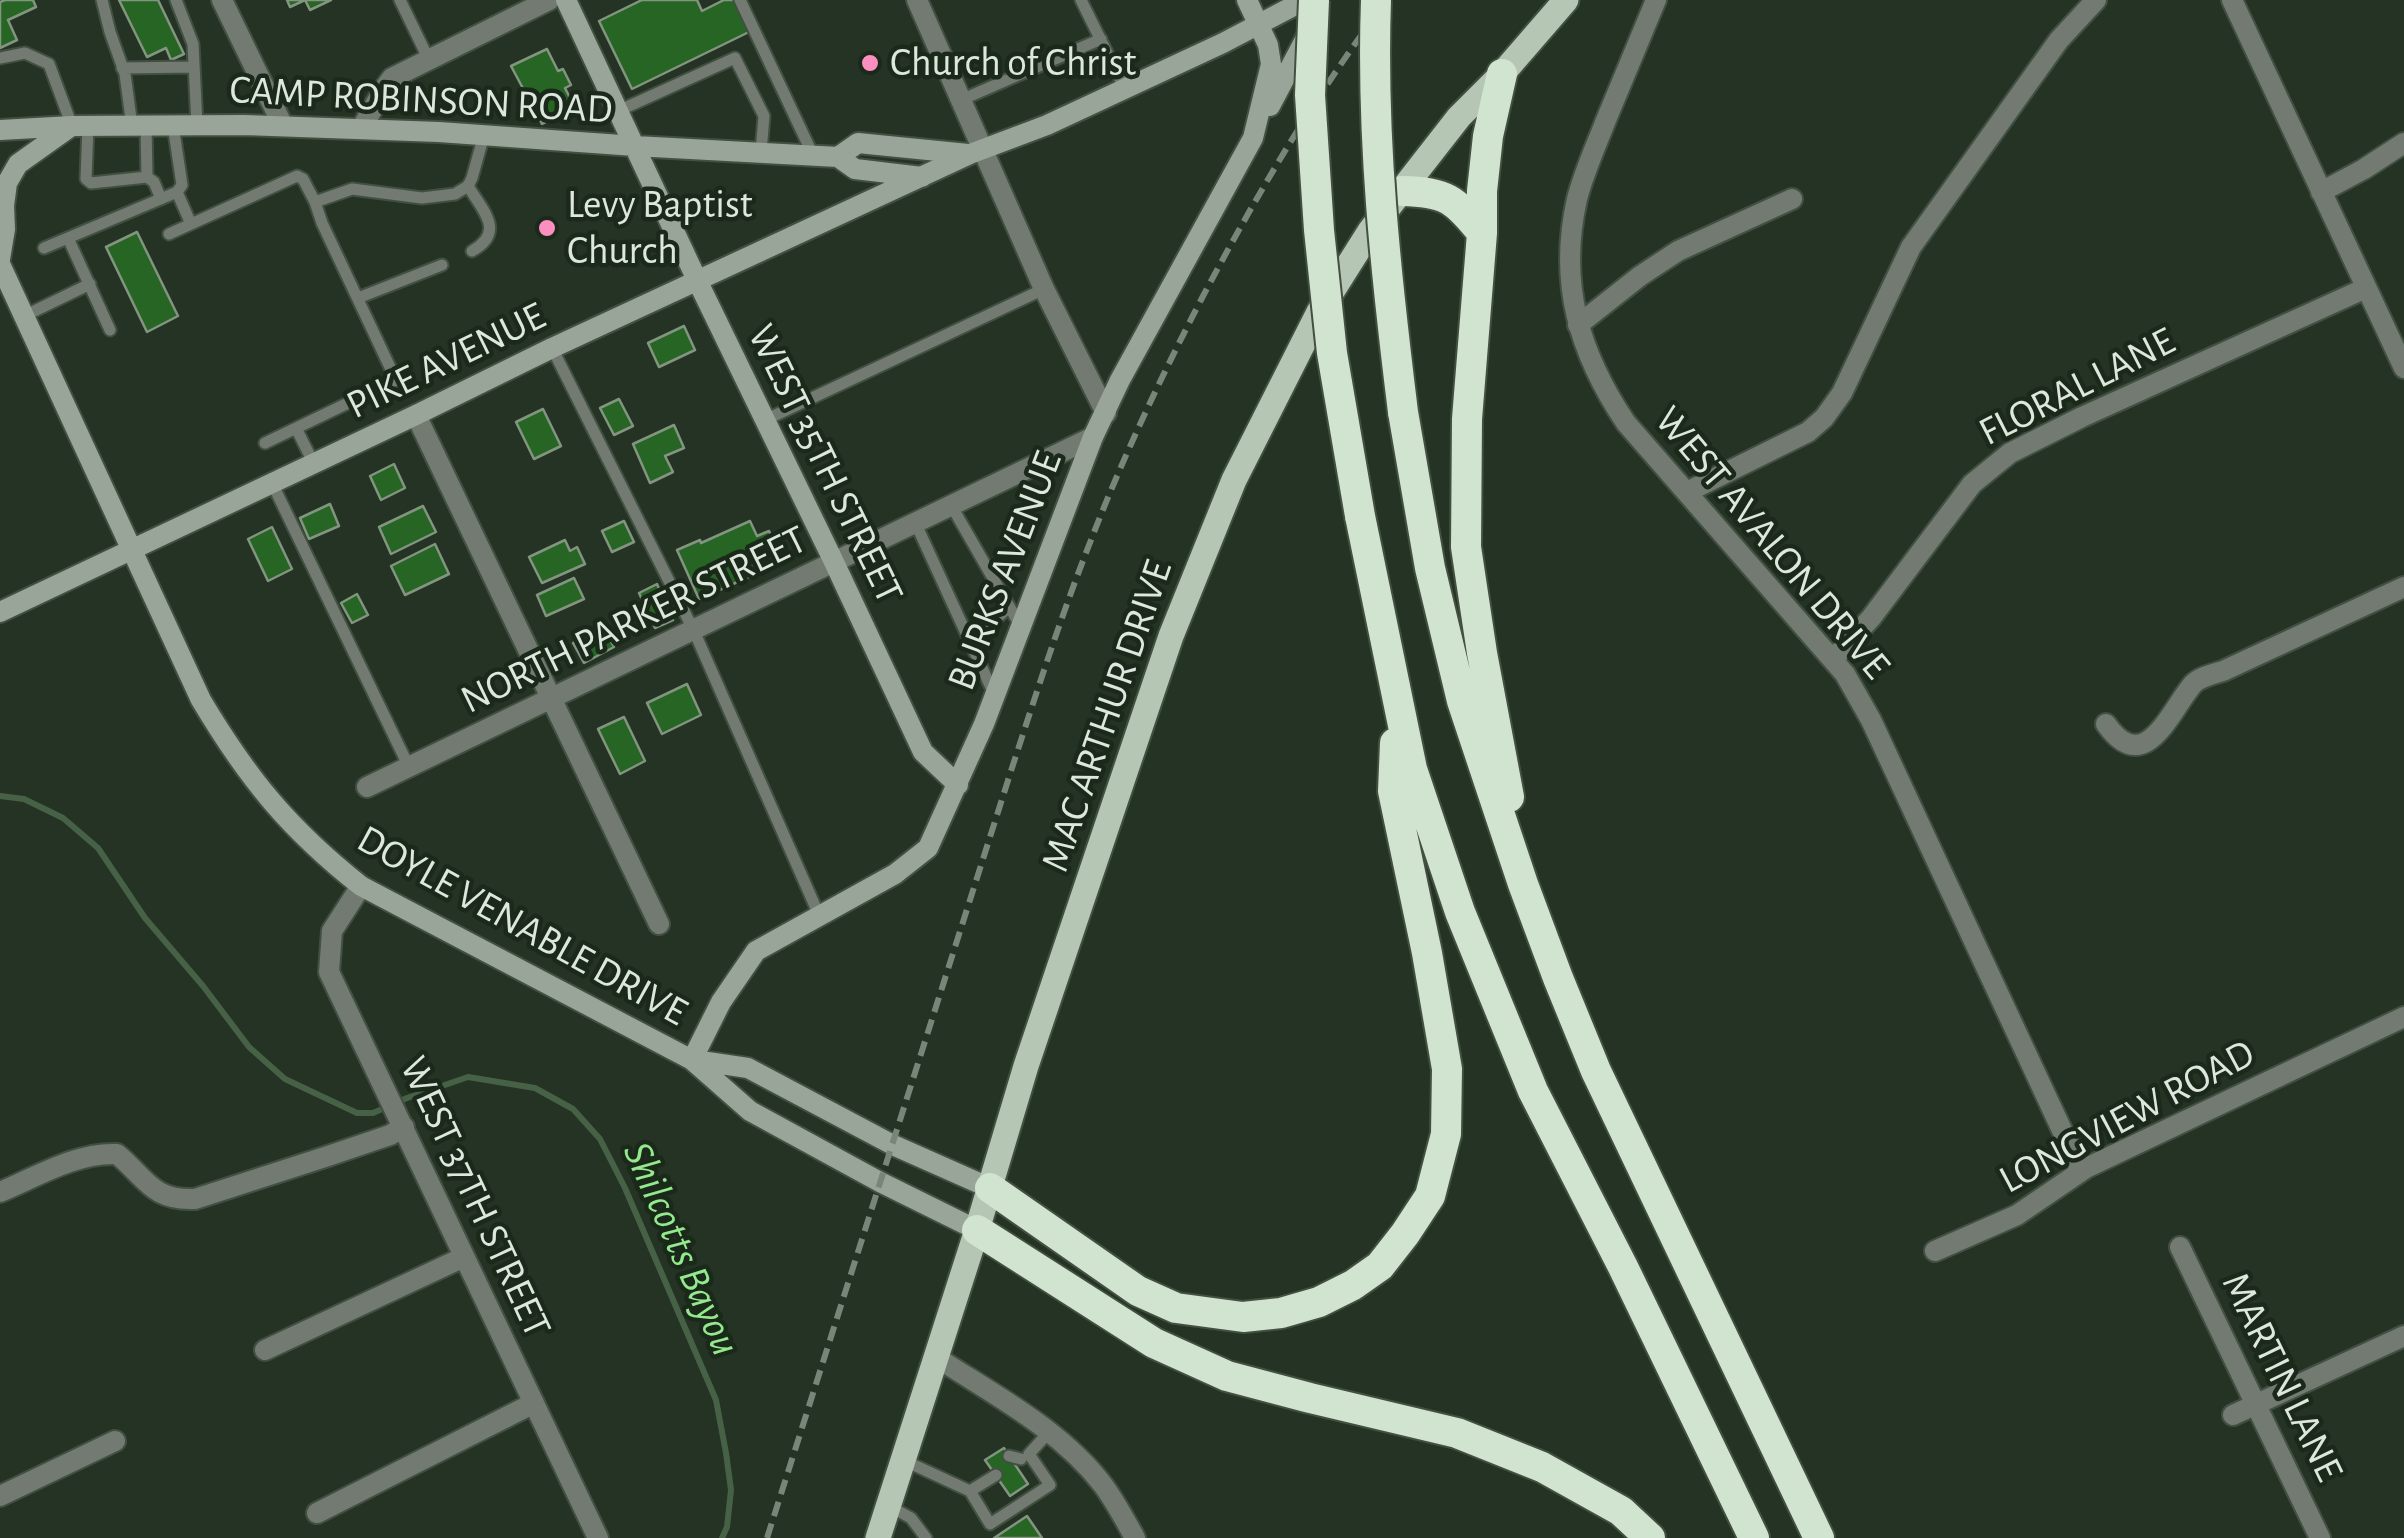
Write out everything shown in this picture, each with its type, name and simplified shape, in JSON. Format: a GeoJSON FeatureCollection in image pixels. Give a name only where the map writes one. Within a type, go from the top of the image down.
{"type":"FeatureCollection","features":[{"type":"Feature","properties":{"kind":"highway"},"geometry":{"type":"LineString","coordinates":[[1314,0],[1310,95],[1332,353],[1360,516],[1412,769],[1460,912],[1526,1072],[1754,1538]]}},
{"type":"Feature","properties":{"kind":"highway"},"geometry":{"type":"LineString","coordinates":[[1376,0],[1376,155],[1386,277],[1403,412],[1430,568],[1462,701],[1523,884],[1596,1070],[1819,1538]]}},
{"type":"Feature","properties":{"kind":"highway"},"geometry":{"type":"LineString","coordinates":[[1502,74],[1488,136],[1482,192],[1468,420],[1466,547],[1523,884]]}},
{"type":"Feature","properties":{"kind":"highway"},"geometry":{"type":"LineString","coordinates":[[1402,191],[1448,198],[1462,207],[1482,233]]}},
{"type":"Feature","properties":{"kind":"highway"},"geometry":{"type":"LineString","coordinates":[[990,1188],[1138,1291],[1176,1308],[1242,1318],[1280,1313],[1320,1302],[1380,1266],[1430,1196],[1446,1134],[1447,1069],[1393,791],[1396,700]]}},
{"type":"Feature","properties":{"kind":"highway"},"geometry":{"type":"LineString","coordinates":[[977,1230],[1154,1343],[1227,1376],[1457,1434],[1508,1453],[1542,1467],[1621,1511],[1650,1538]]}},
{"type":"Feature","properties":{"kind":"main road","name":"WEST 35TH STREET"},"geometry":{"type":"LineString","coordinates":[[566,0],[923,752],[958,785]]}},
{"type":"Feature","properties":{"kind":"main road","name":"BURKS AVENUE"},"geometry":{"type":"LineString","coordinates":[[692,1060],[721,1002],[756,951],[868,890],[928,848],[984,724],[1093,437],[1120,380],[1253,138],[1271,64],[1268,45],[1247,0]]}},
{"type":"Feature","properties":{"kind":"main road","name":"PIKE AVENUE"},"geometry":{"type":"LineString","coordinates":[[0,612],[697,280],[976,152],[1048,125],[1305,0]]}},
{"type":"Feature","properties":{"kind":"main road"},"geometry":{"type":"LineString","coordinates":[[1253,138],[1327,0]]}},
{"type":"Feature","properties":{"kind":"main road","name":"MAC ARTHUR DRIVE"},"geometry":{"type":"LineString","coordinates":[[878,1538],[1026,1066],[1170,636],[1211,533],[1257,431],[1319,312],[1370,232],[1459,117],[1566,0]]}},
{"type":"Feature","properties":{"kind":"main road","name":"CAMP ROBINSON ROAD"},"geometry":{"type":"LineString","coordinates":[[0,130],[197,125],[484,135],[838,156],[855,169],[924,177]]}},
{"type":"Feature","properties":{"kind":"main road"},"geometry":{"type":"LineString","coordinates":[[80,126],[18,164],[8,183],[0,262],[132,550]]}},
{"type":"Feature","properties":{"kind":"main road","name":"CAMP ROBINSON ROAD"},"geometry":{"type":"LineString","coordinates":[[838,156],[858,143],[976,152]]}},
{"type":"Feature","properties":{"kind":"main road","name":"DOYLE VENABLE DRIVE"},"geometry":{"type":"LineString","coordinates":[[132,550],[202,700],[225,740],[284,818],[320,854],[361,886],[692,1060],[750,1111],[977,1230]]}},
{"type":"Feature","properties":{"kind":"main road","name":"DOYLE VENABLE DRIVE"},"geometry":{"type":"LineString","coordinates":[[692,1060],[748,1068],[892,1145],[990,1188]]}},
{"type":"Feature","properties":{"kind":"street"},"geometry":{"type":"LineString","coordinates":[[222,0],[283,126]]}},
{"type":"Feature","properties":{"kind":"street"},"geometry":{"type":"LineString","coordinates":[[362,129],[392,78],[549,0]]}},
{"type":"Feature","properties":{"kind":"street","name":"WEST AVALON DRIVE"},"geometry":{"type":"LineString","coordinates":[[1656,0],[1578,197],[1570,251],[1571,284],[1588,355],[1626,423],[1833,659],[1872,720],[2081,1172]]}},
{"type":"Feature","properties":{"kind":"street"},"geometry":{"type":"LineString","coordinates":[[1687,492],[1808,432],[1824,418],[1860,358],[1911,246],[2059,40],[2096,0]]}},
{"type":"Feature","properties":{"kind":"street"},"geometry":{"type":"LineString","coordinates":[[2232,0],[2404,368]]}},
{"type":"Feature","properties":{"kind":"street"},"geometry":{"type":"LineString","coordinates":[[923,2],[961,100],[976,152],[1106,413]]}},
{"type":"Feature","properties":{"kind":"street"},"geometry":{"type":"LineString","coordinates":[[2321,192],[2404,142]]}},
{"type":"Feature","properties":{"kind":"street"},"geometry":{"type":"LineString","coordinates":[[1578,325],[1678,251],[1792,199]]}},
{"type":"Feature","properties":{"kind":"street","name":"FLORAL LANE"},"geometry":{"type":"LineString","coordinates":[[1833,659],[1871,618],[1972,484],[2010,453],[2366,288]]}},
{"type":"Feature","properties":{"kind":"street"},"geometry":{"type":"LineString","coordinates":[[416,415],[659,924]]}},
{"type":"Feature","properties":{"kind":"street","name":"NORTH PARKER STREET"},"geometry":{"type":"LineString","coordinates":[[367,787],[1093,437]]}},
{"type":"Feature","properties":{"kind":"street"},"geometry":{"type":"LineString","coordinates":[[2106,724],[2120,741],[2143,743],[2165,726],[2196,680],[2404,587]]}},
{"type":"Feature","properties":{"kind":"street","name":"WEST 37TH STREET"},"geometry":{"type":"LineString","coordinates":[[361,886],[332,931],[329,972],[598,1538]]}},
{"type":"Feature","properties":{"kind":"street","name":"LONGVIEW ROAD"},"geometry":{"type":"LineString","coordinates":[[1935,1252],[2018,1215],[2081,1172],[2404,1017]]}},
{"type":"Feature","properties":{"kind":"street"},"geometry":{"type":"LineString","coordinates":[[0,1192],[100,1153],[117,1154],[163,1195],[195,1199],[390,1134],[403,1124]]}},
{"type":"Feature","properties":{"kind":"street","name":"MARTIN LANE"},"geometry":{"type":"LineString","coordinates":[[2180,1247],[2320,1538]]}},
{"type":"Feature","properties":{"kind":"street"},"geometry":{"type":"LineString","coordinates":[[265,1350],[464,1256]]}},
{"type":"Feature","properties":{"kind":"street"},"geometry":{"type":"LineString","coordinates":[[2233,1416],[2404,1336]]}},
{"type":"Feature","properties":{"kind":"street"},"geometry":{"type":"LineString","coordinates":[[936,1357],[1048,1432],[1079,1458],[1104,1486],[1135,1538]]}},
{"type":"Feature","properties":{"kind":"street"},"geometry":{"type":"LineString","coordinates":[[317,1512],[534,1403]]}},
{"type":"Feature","properties":{"kind":"street"},"geometry":{"type":"LineString","coordinates":[[0,1496],[115,1441]]}},
{"type":"Feature","properties":{"kind":"lane"},"geometry":{"type":"LineString","coordinates":[[102,0],[139,126],[147,177]]}},
{"type":"Feature","properties":{"kind":"lane"},"geometry":{"type":"LineString","coordinates":[[176,0],[192,44],[197,125]]}},
{"type":"Feature","properties":{"kind":"lane"},"geometry":{"type":"LineString","coordinates":[[400,0],[429,60]]}},
{"type":"Feature","properties":{"kind":"lane"},"geometry":{"type":"LineString","coordinates":[[740,0],[813,155]]}},
{"type":"Feature","properties":{"kind":"lane"},"geometry":{"type":"LineString","coordinates":[[1081,0],[1125,89]]}},
{"type":"Feature","properties":{"kind":"lane"},"geometry":{"type":"LineString","coordinates":[[961,100],[1101,40]]}},
{"type":"Feature","properties":{"kind":"lane"},"geometry":{"type":"LineString","coordinates":[[0,58],[25,54],[49,64],[80,126],[86,179],[90,183],[147,177],[154,182],[161,199]]}},
{"type":"Feature","properties":{"kind":"lane"},"geometry":{"type":"LineString","coordinates":[[618,111],[735,58],[764,116],[761,152]]}},
{"type":"Feature","properties":{"kind":"lane"},"geometry":{"type":"LineString","coordinates":[[122,68],[194,67]]}},
{"type":"Feature","properties":{"kind":"lane"},"geometry":{"type":"LineString","coordinates":[[44,248],[177,192],[182,185],[173,126]]}},
{"type":"Feature","properties":{"kind":"lane"},"geometry":{"type":"LineString","coordinates":[[315,202],[352,190],[422,198],[455,194],[468,186],[484,135]]}},
{"type":"Feature","properties":{"kind":"lane"},"geometry":{"type":"LineString","coordinates":[[170,234],[298,176],[304,179],[396,380],[265,443]]}},
{"type":"Feature","properties":{"kind":"lane"},"geometry":{"type":"LineString","coordinates":[[468,186],[492,230],[489,238],[472,251]]}},
{"type":"Feature","properties":{"kind":"lane"},"geometry":{"type":"LineString","coordinates":[[177,192],[192,224]]}},
{"type":"Feature","properties":{"kind":"lane"},"geometry":{"type":"LineString","coordinates":[[68,238],[110,330]]}},
{"type":"Feature","properties":{"kind":"lane"},"geometry":{"type":"LineString","coordinates":[[358,298],[442,265]]}},
{"type":"Feature","properties":{"kind":"lane"},"geometry":{"type":"LineString","coordinates":[[24,316],[90,284]]}},
{"type":"Feature","properties":{"kind":"lane"},"geometry":{"type":"LineString","coordinates":[[765,420],[1044,289]]}},
{"type":"Feature","properties":{"kind":"lane"},"geometry":{"type":"LineString","coordinates":[[552,348],[694,631],[818,914]]}},
{"type":"Feature","properties":{"kind":"lane"},"geometry":{"type":"LineString","coordinates":[[296,428],[314,464]]}},
{"type":"Feature","properties":{"kind":"lane"},"geometry":{"type":"LineString","coordinates":[[272,483],[409,767]]}},
{"type":"Feature","properties":{"kind":"lane"},"geometry":{"type":"LineString","coordinates":[[951,505],[1021,628]]}},
{"type":"Feature","properties":{"kind":"lane"},"geometry":{"type":"LineString","coordinates":[[916,522],[994,694]]}},
{"type":"Feature","properties":{"kind":"lane"},"geometry":{"type":"LineString","coordinates":[[971,642],[1009,606]]}},
{"type":"Feature","properties":{"kind":"lane"},"geometry":{"type":"LineString","coordinates":[[903,1460],[970,1492],[990,1524],[1050,1485],[1018,1458],[1048,1432]]}},
{"type":"Feature","properties":{"kind":"lane"},"geometry":{"type":"LineString","coordinates":[[970,1492],[991,1475]]}},
{"type":"Feature","properties":{"kind":"lane"},"geometry":{"type":"LineString","coordinates":[[888,1506],[911,1518],[926,1538]]}},
{"type":"Feature","properties":{"kind":"building"},"geometry":{"type":"Polygon","coordinates":[[[33,0],[36,7],[8,20],[17,40],[0,48],[0,2],[33,0]]]}},
{"type":"Feature","properties":{"kind":"building"},"geometry":{"type":"Polygon","coordinates":[[[119,0],[158,0],[184,54],[171,60],[166,48],[147,57],[119,0]]]}},
{"type":"Feature","properties":{"kind":"building"},"geometry":{"type":"Polygon","coordinates":[[[287,0],[305,0],[290,7],[287,0]]]}},
{"type":"Feature","properties":{"kind":"building"},"geometry":{"type":"Polygon","coordinates":[[[305,0],[331,0],[310,10],[305,0]]]}},
{"type":"Feature","properties":{"kind":"building"},"geometry":{"type":"Polygon","coordinates":[[[642,0],[697,0],[702,11],[724,0],[735,0],[751,31],[632,89],[599,21],[642,0]]]}},
{"type":"Feature","properties":{"kind":"building"},"geometry":{"type":"Polygon","coordinates":[[[547,49],[558,71],[563,69],[571,85],[565,88],[575,108],[542,124],[511,66],[547,49]]]}},
{"type":"Feature","properties":{"kind":"building"},"geometry":{"type":"Polygon","coordinates":[[[137,232],[178,316],[147,332],[106,247],[137,232]]]}},
{"type":"Feature","properties":{"kind":"building"},"geometry":{"type":"Polygon","coordinates":[[[684,326],[695,350],[659,367],[648,343],[684,326]]]}},
{"type":"Feature","properties":{"kind":"building"},"geometry":{"type":"Polygon","coordinates":[[[619,399],[633,426],[614,435],[600,408],[619,399]]]}},
{"type":"Feature","properties":{"kind":"building"},"geometry":{"type":"Polygon","coordinates":[[[543,409],[561,446],[534,459],[516,422],[543,409]]]}},
{"type":"Feature","properties":{"kind":"building"},"geometry":{"type":"Polygon","coordinates":[[[674,425],[684,448],[665,456],[673,472],[650,483],[633,444],[674,425]]]}},
{"type":"Feature","properties":{"kind":"building"},"geometry":{"type":"Polygon","coordinates":[[[394,464],[405,488],[381,500],[370,476],[394,464]]]}},
{"type":"Feature","properties":{"kind":"building"},"geometry":{"type":"Polygon","coordinates":[[[330,504],[339,526],[309,539],[300,518],[330,504]]]}},
{"type":"Feature","properties":{"kind":"building"},"geometry":{"type":"Polygon","coordinates":[[[423,506],[436,532],[391,554],[379,527],[423,506]]]}},
{"type":"Feature","properties":{"kind":"building"},"geometry":{"type":"Polygon","coordinates":[[[624,521],[634,542],[612,552],[602,531],[624,521]]]}},
{"type":"Feature","properties":{"kind":"building"},"geometry":{"type":"Polygon","coordinates":[[[750,521],[757,536],[769,531],[783,562],[699,599],[677,550],[750,521]]]}},
{"type":"Feature","properties":{"kind":"building"},"geometry":{"type":"Polygon","coordinates":[[[272,527],[292,569],[268,581],[248,539],[272,527]]]}},
{"type":"Feature","properties":{"kind":"building"},"geometry":{"type":"Polygon","coordinates":[[[565,540],[570,551],[577,547],[585,564],[542,583],[529,557],[565,540]]]}},
{"type":"Feature","properties":{"kind":"building"},"geometry":{"type":"Polygon","coordinates":[[[435,544],[449,574],[405,595],[391,566],[435,544]]]}},
{"type":"Feature","properties":{"kind":"building"},"geometry":{"type":"Polygon","coordinates":[[[574,578],[584,599],[546,616],[537,595],[574,578]]]}},
{"type":"Feature","properties":{"kind":"building"},"geometry":{"type":"Polygon","coordinates":[[[657,584],[673,620],[655,628],[639,593],[657,584]]]}},
{"type":"Feature","properties":{"kind":"building"},"geometry":{"type":"Polygon","coordinates":[[[357,594],[368,615],[352,623],[341,603],[357,594]]]}},
{"type":"Feature","properties":{"kind":"building"},"geometry":{"type":"Polygon","coordinates":[[[603,627],[614,647],[584,663],[573,643],[603,627]]]}},
{"type":"Feature","properties":{"kind":"building"},"geometry":{"type":"Polygon","coordinates":[[[687,684],[701,715],[662,734],[647,703],[687,684]]]}},
{"type":"Feature","properties":{"kind":"building"},"geometry":{"type":"Polygon","coordinates":[[[624,717],[645,761],[620,774],[598,729],[624,717]]]}},
{"type":"Feature","properties":{"kind":"building"},"geometry":{"type":"Polygon","coordinates":[[[1004,1448],[1028,1484],[1010,1496],[985,1460],[1004,1448]]]}},
{"type":"Feature","properties":{"kind":"building"},"geometry":{"type":"Polygon","coordinates":[[[1027,1516],[1042,1538],[994,1538],[1027,1516]]]}},
{"type":"Feature","properties":{"kind":"waterway","name":"Shilcotts Bayou"},"geometry":{"type":"LineString","coordinates":[[0,796],[24,799],[63,818],[98,848],[145,918],[249,1047],[285,1079],[357,1113],[373,1113],[468,1077],[535,1088],[573,1109],[600,1139],[625,1188],[716,1400],[731,1490],[722,1538]]}},
{"type":"Feature","properties":{"kind":"railway"},"geometry":{"type":"LineString","coordinates":[[767,1538],[1030,713],[1103,509],[1172,357],[1244,221],[1288,145],[1387,0]]}},
{"type":"Feature","properties":{"kind":"place","name":"Church of Christ"},"geometry":{"type":"Point","coordinates":[870,63]}},
{"type":"Feature","properties":{"kind":"place","name":"Levy Baptist Church"},"geometry":{"type":"Point","coordinates":[547,228]}}]}
